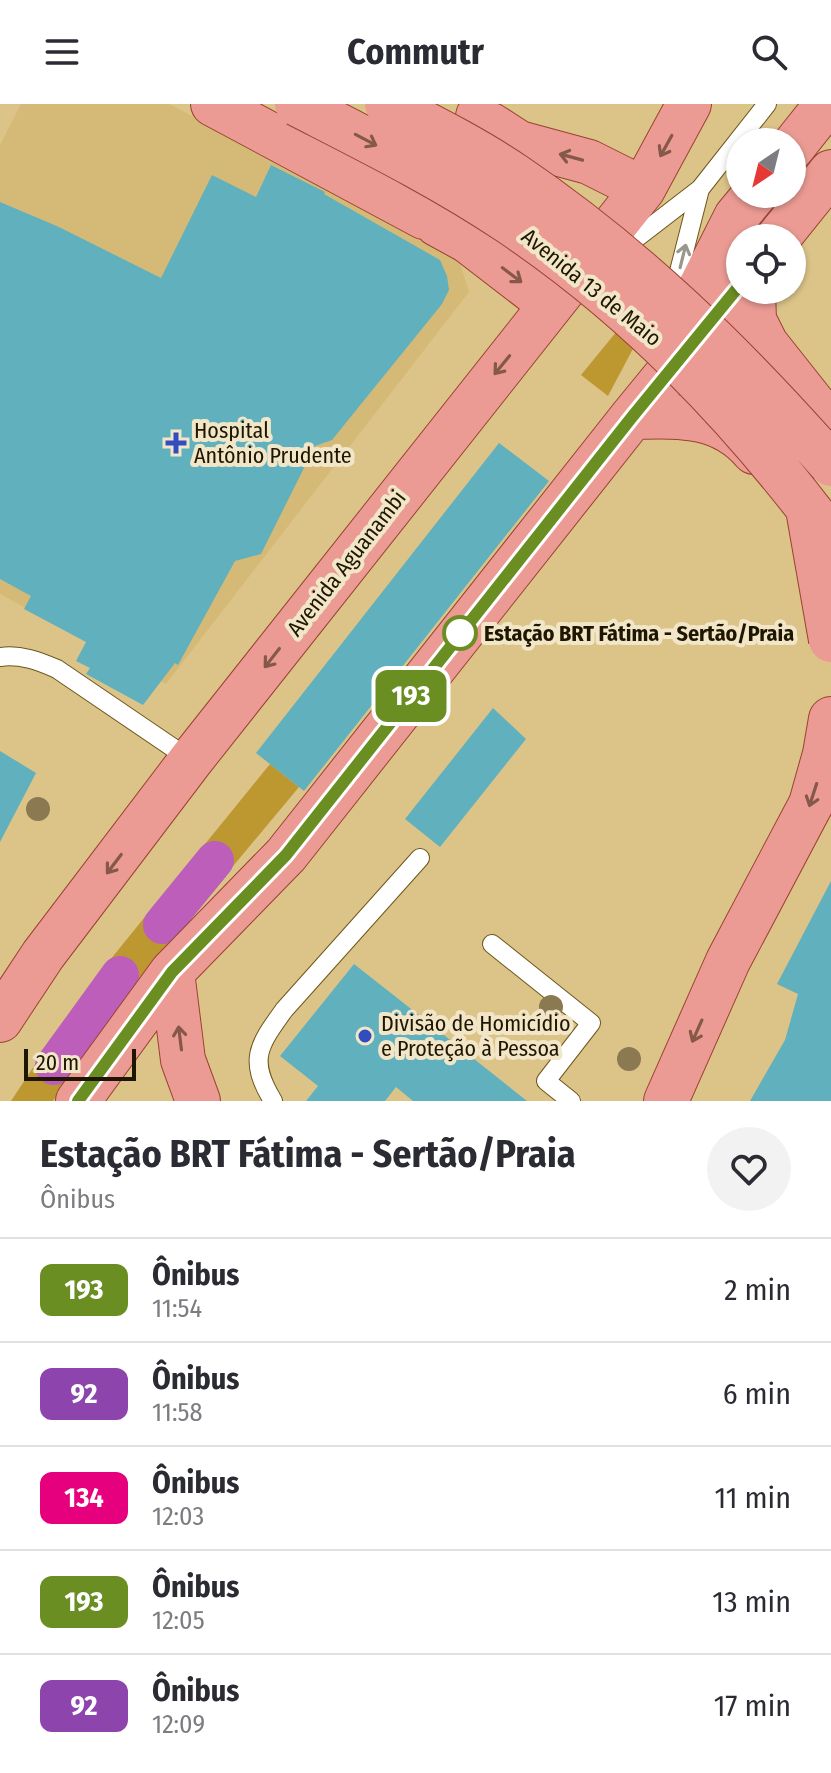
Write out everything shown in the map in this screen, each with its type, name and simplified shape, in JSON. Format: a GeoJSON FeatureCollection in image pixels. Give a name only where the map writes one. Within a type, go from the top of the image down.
{"type":"FeatureCollection","features":[{"type":"Feature","properties":{"kind":"main road"},"geometry":{"type":"LineString","coordinates":[[213,104],[468,241],[551,305]]}},
{"type":"Feature","properties":{"kind":"main road","name":"Avenida 13 de Maio"},"geometry":{"type":"LineString","coordinates":[[297,104],[417,166],[496,214],[609,297],[669,349],[737,422],[819,522]]}},
{"type":"Feature","properties":{"kind":"main road","name":"Avenida 13 de Maio"},"geometry":{"type":"LineString","coordinates":[[387,104],[511,173],[643,272],[763,387],[831,464]]}},
{"type":"Feature","properties":{"kind":"main road","name":"Avenida Aguanambi"},"geometry":{"type":"LineString","coordinates":[[0,1020],[43,955],[191,760],[643,189],[689,104]]}},
{"type":"Feature","properties":{"kind":"main road"},"geometry":{"type":"LineString","coordinates":[[806,130],[827,104]]}},
{"type":"Feature","properties":{"kind":"main road"},"geometry":{"type":"LineString","coordinates":[[424,217],[479,226],[504,219],[516,208],[521,189],[519,166],[467,110]]}},
{"type":"Feature","properties":{"kind":"main road"},"geometry":{"type":"LineString","coordinates":[[467,110],[519,143],[589,162],[643,189]]}},
{"type":"Feature","properties":{"kind":"main road"},"geometry":{"type":"LineString","coordinates":[[789,224],[831,172]]}},
{"type":"Feature","properties":{"kind":"main road"},"geometry":{"type":"LineString","coordinates":[[641,401],[745,208]]}},
{"type":"Feature","properties":{"kind":"main road"},"geometry":{"type":"LineString","coordinates":[[78,1101],[172,972],[286,855],[641,401],[726,301]]}},
{"type":"Feature","properties":{"kind":"main road"},"geometry":{"type":"LineString","coordinates":[[753,304],[754,320],[766,344],[831,426]]}},
{"type":"Feature","properties":{"kind":"main road"},"geometry":{"type":"LineString","coordinates":[[723,428],[725,399],[736,382],[755,372],[792,375]]}},
{"type":"Feature","properties":{"kind":"main road"},"geometry":{"type":"LineString","coordinates":[[641,401],[723,428],[747,443],[788,492],[831,556]]}},
{"type":"Feature","properties":{"kind":"main road"},"geometry":{"type":"LineString","coordinates":[[819,522],[831,640]]}},
{"type":"Feature","properties":{"kind":"main road"},"geometry":{"type":"LineString","coordinates":[[666,1101],[728,961],[811,804],[831,719]]}},
{"type":"Feature","properties":{"kind":"main road"},"geometry":{"type":"LineString","coordinates":[[172,972],[183,1060],[198,1101]]}},
{"type":"Feature","properties":{"kind":"lane"},"geometry":{"type":"LineString","coordinates":[[551,305],[700,189],[767,104]]}},
{"type":"Feature","properties":{"kind":"lane"},"geometry":{"type":"LineString","coordinates":[[641,401],[700,189]]}},
{"type":"Feature","properties":{"kind":"lane"},"geometry":{"type":"LineString","coordinates":[[0,657],[12,655],[57,669],[191,760]]}},
{"type":"Feature","properties":{"kind":"lane"},"geometry":{"type":"LineString","coordinates":[[273,1101],[260,1079],[257,1064],[259,1050],[268,1031],[420,858]]}},
{"type":"Feature","properties":{"kind":"lane"},"geometry":{"type":"LineString","coordinates":[[492,944],[591,1023],[546,1081],[571,1101]]}},
{"type":"Feature","properties":{"kind":"shaded area","name":"Hospital Antônio Prudente"},"geometry":{"type":"Polygon","coordinates":[[[21,104],[169,104],[457,253],[469,292],[166,684],[0,594],[0,145],[21,104]]]}},
{"type":"Feature","properties":{"kind":"shaded area"},"geometry":{"type":"Polygon","coordinates":[[[689,243],[608,396],[581,375],[689,243]]]}},
{"type":"Feature","properties":{"kind":"shaded area"},"geometry":{"type":"Polygon","coordinates":[[[270,764],[299,787],[229,871],[201,849],[270,764]]]}},
{"type":"Feature","properties":{"kind":"shaded area"},"geometry":{"type":"Polygon","coordinates":[[[148,913],[176,937],[134,987],[106,965],[148,913]]]}},
{"type":"Feature","properties":{"kind":"shaded area"},"geometry":{"type":"Polygon","coordinates":[[[40,1057],[69,1077],[53,1101],[11,1101],[40,1057]]]}},
{"type":"Feature","properties":{"kind":"building","name":"Hospital Antônio Prudente"},"geometry":{"type":"Polygon","coordinates":[[[271,165],[325,192],[440,260],[449,290],[442,304],[332,440],[315,446],[261,554],[235,561],[178,665],[175,663],[143,705],[86,674],[90,668],[76,661],[86,642],[24,609],[31,596],[0,579],[0,202],[59,227],[161,278],[212,175],[256,197],[271,165]]]}},
{"type":"Feature","properties":{"kind":"building"},"geometry":{"type":"Polygon","coordinates":[[[499,443],[549,481],[304,791],[256,753],[499,443]]]}},
{"type":"Feature","properties":{"kind":"building"},"geometry":{"type":"Polygon","coordinates":[[[493,708],[526,739],[440,847],[405,819],[493,708]]]}},
{"type":"Feature","properties":{"kind":"building"},"geometry":{"type":"Polygon","coordinates":[[[0,751],[36,773],[0,842],[0,751]]]}},
{"type":"Feature","properties":{"kind":"building"},"geometry":{"type":"Polygon","coordinates":[[[831,881],[831,1101],[750,1101],[785,1040],[798,994],[777,984],[831,881]]]}},
{"type":"Feature","properties":{"kind":"building","name":"Divisão de Homicídio e Proteção à Pessoa"},"geometry":{"type":"Polygon","coordinates":[[[354,964],[527,1101],[413,1101],[396,1087],[385,1101],[306,1101],[318,1086],[280,1056],[354,964]]]}},
{"type":"Feature","properties":{"kind":"waterway"},"geometry":{"type":"LineString","coordinates":[[162,925],[215,860]]}},
{"type":"Feature","properties":{"kind":"waterway"},"geometry":{"type":"LineString","coordinates":[[54,1066],[120,975]]}},
{"type":"Feature","properties":{"kind":"bus line","name":"193"},"geometry":{"type":"LineString","coordinates":[[78,1101],[172,972],[286,855],[484,602],[726,302]]}},
{"type":"Feature","properties":{"kind":"place","name":"Hospital Antônio Prudente"},"geometry":{"type":"Point","coordinates":[176,443]}},
{"type":"Feature","properties":{"kind":"place","name":"Estação BRT Fátima - Sertão/Praia"},"geometry":{"type":"Point","coordinates":[460,633]}},
{"type":"Feature","properties":{"kind":"place","name":"Divisão de Homicídio e Proteção à Pessoa"},"geometry":{"type":"Point","coordinates":[365,1036]}}]}
